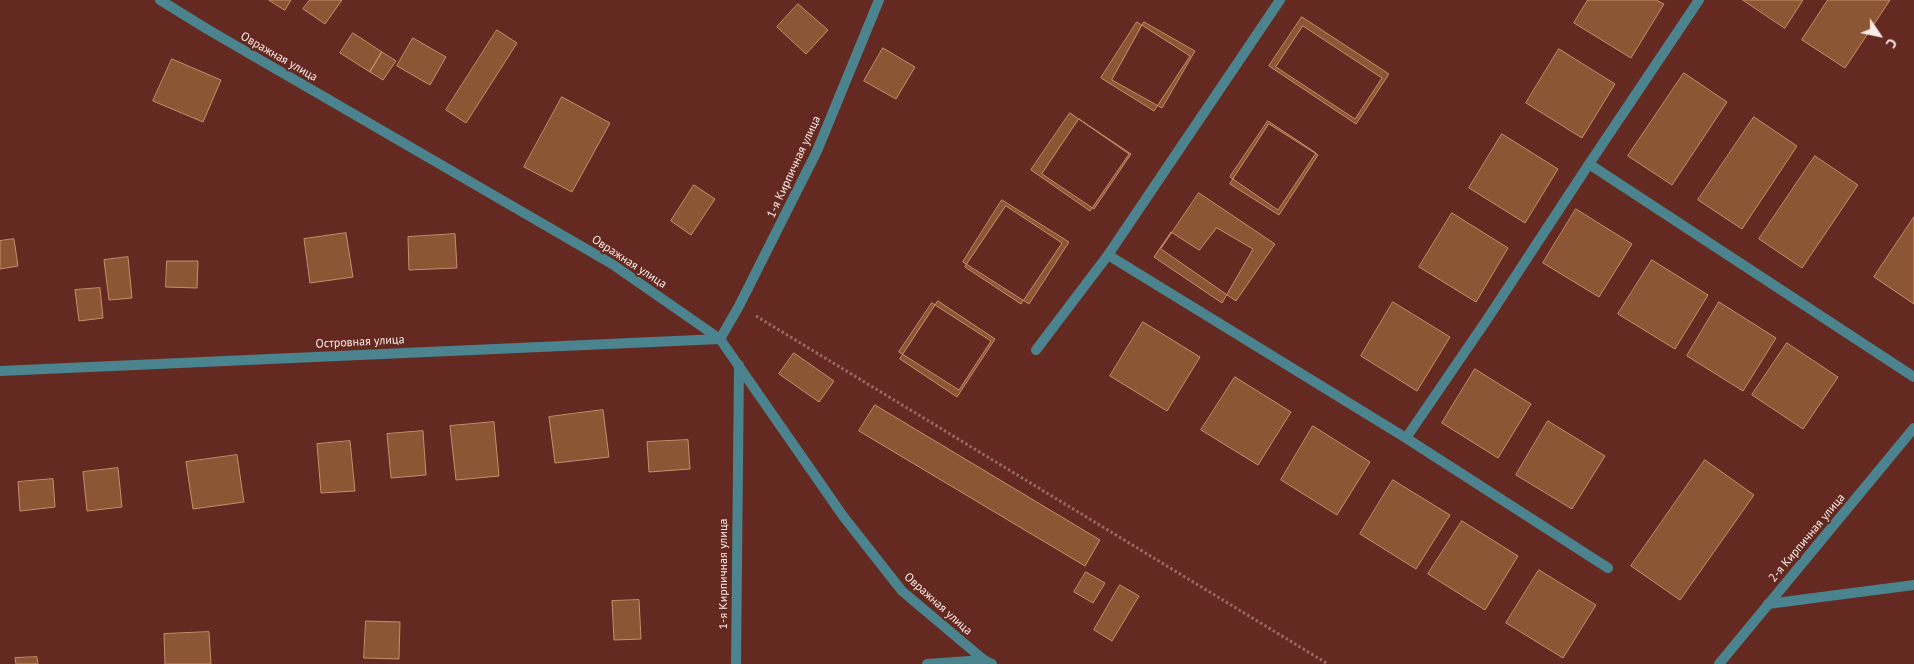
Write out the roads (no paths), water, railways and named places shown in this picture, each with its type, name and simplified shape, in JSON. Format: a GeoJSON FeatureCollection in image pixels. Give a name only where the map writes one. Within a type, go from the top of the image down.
{"type":"FeatureCollection","features":[{"type":"Feature","properties":{"kind":"street","name":"Овражная улица"},"geometry":{"type":"LineString","coordinates":[[160,0],[612,264],[720,339],[843,516],[902,591],[988,662]]}},
{"type":"Feature","properties":{"kind":"street","name":"1-я Кирпичная улица"},"geometry":{"type":"LineString","coordinates":[[720,339],[739,306],[817,151],[878,0]]}},
{"type":"Feature","properties":{"kind":"street"},"geometry":{"type":"LineString","coordinates":[[1036,350],[1108,255],[1280,0]]}},
{"type":"Feature","properties":{"kind":"street"},"geometry":{"type":"LineString","coordinates":[[1406,438],[1699,0]]}},
{"type":"Feature","properties":{"kind":"street"},"geometry":{"type":"LineString","coordinates":[[1589,164],[1914,377]]}},
{"type":"Feature","properties":{"kind":"street"},"geometry":{"type":"LineString","coordinates":[[1108,255],[1406,438],[1608,568]]}},
{"type":"Feature","properties":{"kind":"street","name":"Островная улица"},"geometry":{"type":"LineString","coordinates":[[0,371],[720,339]]}},
{"type":"Feature","properties":{"kind":"street","name":"1-я Кирпичная улица"},"geometry":{"type":"LineString","coordinates":[[736,664],[739,365]]}},
{"type":"Feature","properties":{"kind":"street","name":"2-я Кирпичная улица"},"geometry":{"type":"LineString","coordinates":[[1719,664],[1914,428]]}},
{"type":"Feature","properties":{"kind":"street"},"geometry":{"type":"LineString","coordinates":[[1768,604],[1914,585]]}},
{"type":"Feature","properties":{"kind":"street"},"geometry":{"type":"LineString","coordinates":[[926,664],[988,662]]}}]}
